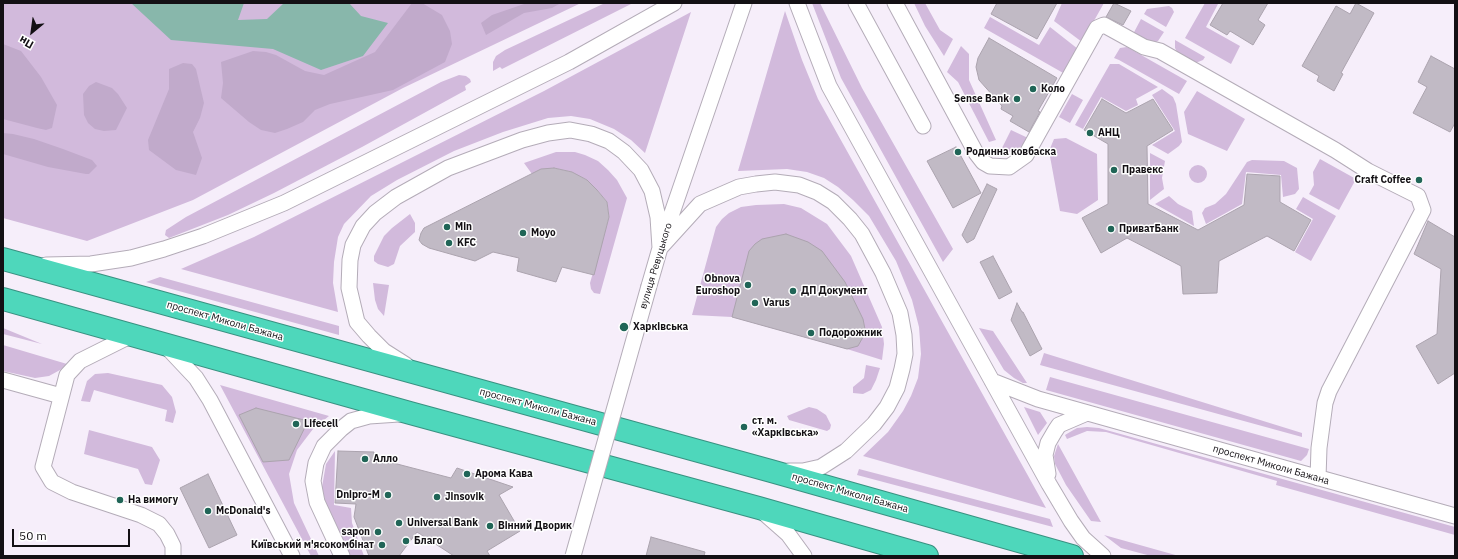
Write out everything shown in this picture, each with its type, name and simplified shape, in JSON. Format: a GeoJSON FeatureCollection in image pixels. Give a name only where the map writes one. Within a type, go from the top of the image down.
{"type":"FeatureCollection","features":[{"type":"Feature","properties":{"kind":"highway","name":"проспект Миколи Бажана"},"geometry":{"type":"LineString","coordinates":[[3,259],[771,471],[1072,556]]}},
{"type":"Feature","properties":{"kind":"highway"},"geometry":{"type":"LineString","coordinates":[[3,299],[410,413],[759,508],[927,556]]}},
{"type":"Feature","properties":{"kind":"street"},"geometry":{"type":"LineString","coordinates":[[26,265],[91,264],[131,258],[164,250],[203,236],[284,203],[423,136],[569,62],[674,3]]}},
{"type":"Feature","properties":{"kind":"street","name":"вулиця Ревуцького"},"geometry":{"type":"LineString","coordinates":[[573,556],[660,248],[744,3]]}},
{"type":"Feature","properties":{"kind":"street"},"geometry":{"type":"LineString","coordinates":[[797,3],[829,86],[992,381],[1071,522],[1083,538],[1103,556]]}},
{"type":"Feature","properties":{"kind":"street"},"geometry":{"type":"LineString","coordinates":[[856,3],[923,126]]}},
{"type":"Feature","properties":{"kind":"street"},"geometry":{"type":"LineString","coordinates":[[895,3],[976,153],[983,162],[990,166],[1009,167],[1026,155],[1097,28],[1104,25],[1144,47],[1160,51],[1368,170],[1418,196],[1424,210],[1329,391],[1325,403],[1320,441],[1318,478]]}},
{"type":"Feature","properties":{"kind":"street"},"geometry":{"type":"LineString","coordinates":[[422,375],[384,351],[357,322],[350,288],[350,260],[353,245],[363,226],[375,213],[396,197],[448,168],[522,140],[548,133],[570,130],[591,134],[609,141],[624,152],[641,170],[652,191],[658,216],[660,248]]}},
{"type":"Feature","properties":{"kind":"street"},"geometry":{"type":"LineString","coordinates":[[660,248],[700,204],[739,187],[775,182],[799,186],[817,192],[833,202],[862,234],[883,273],[900,313],[904,335],[905,354],[897,388],[888,407],[874,424],[846,451],[821,467],[803,472],[771,471]]}},
{"type":"Feature","properties":{"kind":"street"},"geometry":{"type":"LineString","coordinates":[[132,335],[80,361],[67,375],[43,466],[52,482],[72,492],[141,515],[159,524],[168,534],[173,546],[173,556]]}},
{"type":"Feature","properties":{"kind":"street"},"geometry":{"type":"LineString","coordinates":[[164,344],[196,378],[210,400],[292,556]]}},
{"type":"Feature","properties":{"kind":"street"},"geometry":{"type":"LineString","coordinates":[[3,380],[61,396]]}},
{"type":"Feature","properties":{"kind":"street","name":"проспект Миколи Бажана"},"geometry":{"type":"LineString","coordinates":[[992,381],[1038,399],[1455,516]]}},
{"type":"Feature","properties":{"kind":"street"},"geometry":{"type":"LineString","coordinates":[[342,556],[317,502],[314,481],[316,464],[324,446],[351,421],[369,416],[410,413]]}},
{"type":"Feature","properties":{"kind":"street"},"geometry":{"type":"LineString","coordinates":[[1049,484],[1045,454],[1048,443],[1060,424],[1087,413]]}},
{"type":"Feature","properties":{"kind":"street"},"geometry":{"type":"LineString","coordinates":[[759,508],[788,534],[804,556]]}},
{"type":"Feature","properties":{"kind":"shaded area"},"geometry":{"type":"Polygon","coordinates":[[[3,3],[581,3],[403,88],[193,200],[87,241],[3,218],[3,3]]]}},
{"type":"Feature","properties":{"kind":"shaded area"},"geometry":{"type":"Polygon","coordinates":[[[131,3],[244,3],[238,20],[267,19],[284,3],[349,3],[361,16],[388,23],[363,56],[321,70],[273,49],[171,40],[131,3]]]}},
{"type":"Feature","properties":{"kind":"shaded area"},"geometry":{"type":"Polygon","coordinates":[[[412,3],[422,3],[442,15],[450,31],[452,44],[445,62],[393,90],[330,104],[315,110],[303,122],[275,133],[261,130],[249,122],[221,98],[223,83],[221,62],[253,51],[266,52],[276,55],[305,71],[324,75],[375,52],[412,3]]]}},
{"type":"Feature","properties":{"kind":"shaded area"},"geometry":{"type":"Polygon","coordinates":[[[527,3],[561,3],[552,8],[524,13],[486,35],[481,23],[492,15],[527,3]]]}},
{"type":"Feature","properties":{"kind":"shaded area"},"geometry":{"type":"Polygon","coordinates":[[[605,3],[633,3],[502,69],[500,67],[493,71],[493,62],[496,56],[505,50],[605,3]]]}},
{"type":"Feature","properties":{"kind":"shaded area"},"geometry":{"type":"Polygon","coordinates":[[[812,3],[820,3],[862,88],[953,249],[943,262],[841,78],[812,3]]]}},
{"type":"Feature","properties":{"kind":"shaded area"},"geometry":{"type":"Polygon","coordinates":[[[914,3],[925,3],[940,30],[953,39],[944,56],[925,26],[914,3]]]}},
{"type":"Feature","properties":{"kind":"shaded area"},"geometry":{"type":"Polygon","coordinates":[[[1062,3],[1104,3],[1082,42],[1054,21],[1062,3]]]}},
{"type":"Feature","properties":{"kind":"shaded area"},"geometry":{"type":"Polygon","coordinates":[[[1205,3],[1218,4],[1206,27],[1240,46],[1231,64],[1185,38],[1205,3]]]}},
{"type":"Feature","properties":{"kind":"shaded area"},"geometry":{"type":"Polygon","coordinates":[[[1169,6],[1174,12],[1166,27],[1144,14],[1147,9],[1169,6]]]}},
{"type":"Feature","properties":{"kind":"shaded area"},"geometry":{"type":"Polygon","coordinates":[[[785,11],[802,60],[818,99],[1046,508],[863,456],[888,432],[903,411],[911,396],[918,378],[921,354],[919,327],[912,300],[896,261],[869,216],[838,187],[824,178],[807,172],[787,169],[738,171],[785,11]]]}},
{"type":"Feature","properties":{"kind":"shaded area"},"geometry":{"type":"Polygon","coordinates":[[[691,12],[645,153],[631,140],[614,129],[590,119],[571,116],[548,118],[503,132],[454,151],[397,180],[371,196],[344,224],[338,237],[334,262],[333,283],[338,312],[181,269],[254,237],[544,91],[691,12]]]}},
{"type":"Feature","properties":{"kind":"shaded area"},"geometry":{"type":"Polygon","coordinates":[[[990,17],[1039,45],[1050,27],[1078,49],[1065,74],[984,28],[990,17]]]}},
{"type":"Feature","properties":{"kind":"shaded area"},"geometry":{"type":"Polygon","coordinates":[[[1141,19],[1164,32],[1158,41],[1152,44],[1132,36],[1141,19]]]}},
{"type":"Feature","properties":{"kind":"shaded area"},"geometry":{"type":"Polygon","coordinates":[[[1175,40],[1205,57],[1203,60],[1193,64],[1179,56],[1175,48],[1175,40]]]}},
{"type":"Feature","properties":{"kind":"shaded area"},"geometry":{"type":"Polygon","coordinates":[[[3,44],[21,51],[41,77],[57,105],[52,128],[46,130],[3,119],[3,44]]]}},
{"type":"Feature","properties":{"kind":"shaded area"},"geometry":{"type":"Polygon","coordinates":[[[961,46],[969,54],[969,80],[996,140],[989,142],[958,82],[947,72],[961,46]]]}},
{"type":"Feature","properties":{"kind":"shaded area"},"geometry":{"type":"Polygon","coordinates":[[[1127,47],[1187,81],[1179,94],[1114,58],[1120,48],[1127,47]]]}},
{"type":"Feature","properties":{"kind":"shaded area"},"geometry":{"type":"Polygon","coordinates":[[[183,63],[192,64],[196,69],[204,103],[200,118],[193,132],[202,158],[196,175],[176,170],[149,150],[148,140],[169,89],[169,69],[183,63]]]}},
{"type":"Feature","properties":{"kind":"shaded area"},"geometry":{"type":"Polygon","coordinates":[[[1110,64],[1119,64],[1158,87],[1136,99],[1138,105],[1126,111],[1101,97],[1083,129],[1075,125],[1110,64]]]}},
{"type":"Feature","properties":{"kind":"shaded area"},"geometry":{"type":"Polygon","coordinates":[[[459,75],[466,76],[470,79],[471,82],[465,86],[466,90],[362,147],[228,215],[169,238],[165,235],[166,230],[186,217],[441,82],[459,75]]]}},
{"type":"Feature","properties":{"kind":"shaded area"},"geometry":{"type":"Polygon","coordinates":[[[96,82],[112,88],[127,108],[116,130],[104,131],[95,129],[88,123],[84,115],[83,94],[89,86],[96,82]]]}},
{"type":"Feature","properties":{"kind":"shaded area"},"geometry":{"type":"Polygon","coordinates":[[[1162,89],[1173,97],[1176,104],[1182,142],[1168,154],[1152,145],[1175,131],[1152,95],[1162,89]]]}},
{"type":"Feature","properties":{"kind":"shaded area"},"geometry":{"type":"Polygon","coordinates":[[[1197,91],[1245,119],[1227,151],[1188,134],[1184,112],[1197,91]]]}},
{"type":"Feature","properties":{"kind":"shaded area"},"geometry":{"type":"Polygon","coordinates":[[[1072,94],[1083,100],[1070,123],[1059,117],[1072,94]]]}},
{"type":"Feature","properties":{"kind":"shaded area"},"geometry":{"type":"Polygon","coordinates":[[[1011,130],[1028,138],[1019,149],[1010,152],[1001,150],[1011,130]]]}},
{"type":"Feature","properties":{"kind":"shaded area"},"geometry":{"type":"Polygon","coordinates":[[[3,133],[34,139],[63,149],[92,160],[97,166],[89,174],[86,174],[48,167],[3,154],[3,133]]]}},
{"type":"Feature","properties":{"kind":"shaded area"},"geometry":{"type":"Polygon","coordinates":[[[1066,138],[1097,154],[1098,200],[1077,214],[1060,211],[1049,151],[1054,139],[1066,138]]]}},
{"type":"Feature","properties":{"kind":"shaded area"},"geometry":{"type":"Polygon","coordinates":[[[556,152],[575,152],[598,161],[617,180],[627,198],[600,294],[594,293],[591,289],[590,283],[609,217],[607,202],[587,180],[571,172],[554,168],[532,174],[524,163],[556,152]]]}},
{"type":"Feature","properties":{"kind":"shaded area"},"geometry":{"type":"Polygon","coordinates":[[[1150,153],[1165,161],[1162,178],[1164,189],[1150,200],[1150,153]]]}},
{"type":"Feature","properties":{"kind":"shaded area"},"geometry":{"type":"Polygon","coordinates":[[[1320,159],[1356,179],[1339,210],[1309,194],[1314,185],[1313,172],[1320,159]]]}},
{"type":"Feature","properties":{"kind":"shaded area"},"geometry":{"type":"Polygon","coordinates":[[[1252,160],[1284,161],[1297,168],[1299,189],[1295,194],[1283,197],[1281,175],[1246,172],[1242,204],[1206,224],[1202,213],[1205,208],[1215,204],[1226,194],[1247,162],[1252,160]]]}},
{"type":"Feature","properties":{"kind":"shaded area"},"geometry":{"type":"Polygon","coordinates":[[[1198,165],[1204,168],[1207,174],[1204,180],[1198,183],[1192,180],[1189,174],[1192,168],[1198,165]]]}},
{"type":"Feature","properties":{"kind":"shaded area"},"geometry":{"type":"Polygon","coordinates":[[[1169,196],[1178,204],[1192,211],[1194,226],[1155,204],[1169,196]]]}},
{"type":"Feature","properties":{"kind":"shaded area"},"geometry":{"type":"Polygon","coordinates":[[[1303,197],[1336,216],[1311,261],[1295,252],[1313,219],[1296,209],[1303,197]]]}},
{"type":"Feature","properties":{"kind":"shaded area"},"geometry":{"type":"Polygon","coordinates":[[[784,204],[801,208],[827,224],[851,256],[882,327],[884,344],[882,360],[732,317],[692,315],[716,227],[722,219],[729,213],[741,207],[784,204]]]}},
{"type":"Feature","properties":{"kind":"shaded area"},"geometry":{"type":"Polygon","coordinates":[[[410,214],[415,223],[415,232],[400,246],[394,264],[388,267],[378,264],[374,261],[374,256],[384,236],[410,214]]]}},
{"type":"Feature","properties":{"kind":"shaded area"},"geometry":{"type":"Polygon","coordinates":[[[160,277],[339,326],[339,335],[146,282],[160,277]]]}},
{"type":"Feature","properties":{"kind":"shaded area"},"geometry":{"type":"Polygon","coordinates":[[[373,283],[389,285],[384,316],[378,309],[375,300],[373,283]]]}},
{"type":"Feature","properties":{"kind":"shaded area"},"geometry":{"type":"Polygon","coordinates":[[[3,328],[42,344],[3,334],[3,328]]]}},
{"type":"Feature","properties":{"kind":"shaded area"},"geometry":{"type":"Polygon","coordinates":[[[979,328],[993,331],[1027,383],[1023,383],[1014,378],[1004,370],[979,328]]]}},
{"type":"Feature","properties":{"kind":"shaded area"},"geometry":{"type":"Polygon","coordinates":[[[3,345],[67,364],[49,376],[35,378],[3,371],[3,345]]]}},
{"type":"Feature","properties":{"kind":"shaded area"},"geometry":{"type":"Polygon","coordinates":[[[1044,353],[1302,433],[1302,437],[1040,365],[1044,353]]]}},
{"type":"Feature","properties":{"kind":"shaded area"},"geometry":{"type":"Polygon","coordinates":[[[866,365],[880,368],[876,380],[871,390],[863,394],[853,393],[853,387],[864,378],[866,365]]]}},
{"type":"Feature","properties":{"kind":"shaded area"},"geometry":{"type":"Polygon","coordinates":[[[108,373],[162,385],[172,397],[176,412],[173,423],[165,421],[167,410],[94,390],[90,402],[81,401],[87,381],[95,374],[108,373]]]}},
{"type":"Feature","properties":{"kind":"shaded area"},"geometry":{"type":"Polygon","coordinates":[[[1050,377],[1309,449],[1307,455],[1301,461],[1046,390],[1050,377]]]}},
{"type":"Feature","properties":{"kind":"shaded area"},"geometry":{"type":"Polygon","coordinates":[[[220,385],[329,416],[313,429],[297,450],[289,474],[294,503],[319,556],[311,556],[220,385]]]}},
{"type":"Feature","properties":{"kind":"shaded area"},"geometry":{"type":"Polygon","coordinates":[[[809,407],[817,409],[826,415],[831,425],[830,429],[827,431],[789,420],[787,416],[809,407]]]}},
{"type":"Feature","properties":{"kind":"shaded area"},"geometry":{"type":"Polygon","coordinates":[[[1024,407],[1040,412],[1047,423],[1038,435],[1024,407]]]}},
{"type":"Feature","properties":{"kind":"shaded area"},"geometry":{"type":"Polygon","coordinates":[[[1077,428],[1099,428],[1455,527],[1455,535],[1276,485],[1277,481],[1106,432],[1087,431],[1067,439],[1065,435],[1077,428]]]}},
{"type":"Feature","properties":{"kind":"shaded area"},"geometry":{"type":"Polygon","coordinates":[[[89,430],[152,447],[160,460],[152,485],[145,484],[138,469],[84,454],[89,430]]]}},
{"type":"Feature","properties":{"kind":"shaded area"},"geometry":{"type":"Polygon","coordinates":[[[1058,444],[1101,522],[1091,521],[1066,485],[1055,464],[1054,456],[1058,444]]]}},
{"type":"Feature","properties":{"kind":"shaded area"},"geometry":{"type":"Polygon","coordinates":[[[335,451],[334,505],[351,508],[352,523],[364,556],[350,556],[326,505],[322,487],[326,464],[335,451]]]}},
{"type":"Feature","properties":{"kind":"shaded area"},"geometry":{"type":"Polygon","coordinates":[[[859,469],[1050,519],[1053,527],[857,475],[859,469]]]}},
{"type":"Feature","properties":{"kind":"shaded area"},"geometry":{"type":"Polygon","coordinates":[[[1104,535],[1179,556],[1151,556],[1121,548],[1104,535]]]}},
{"type":"Feature","properties":{"kind":"building"},"geometry":{"type":"Polygon","coordinates":[[[997,3],[1057,3],[1037,39],[991,14],[997,3]]]}},
{"type":"Feature","properties":{"kind":"building"},"geometry":{"type":"Polygon","coordinates":[[[1114,3],[1131,11],[1123,25],[1106,17],[1114,3]]]}},
{"type":"Feature","properties":{"kind":"building"},"geometry":{"type":"Polygon","coordinates":[[[1223,3],[1268,3],[1258,20],[1265,25],[1253,45],[1230,31],[1227,35],[1210,25],[1223,3]]]}},
{"type":"Feature","properties":{"kind":"building"},"geometry":{"type":"Polygon","coordinates":[[[1356,3],[1374,13],[1341,73],[1343,74],[1334,91],[1317,81],[1319,76],[1302,66],[1336,6],[1350,14],[1356,3]]]}},
{"type":"Feature","properties":{"kind":"building"},"geometry":{"type":"Polygon","coordinates":[[[989,38],[1057,78],[1038,111],[1040,112],[1029,132],[1010,121],[1013,116],[1001,109],[1002,106],[979,80],[976,67],[978,58],[989,38]]]}},
{"type":"Feature","properties":{"kind":"building"},"geometry":{"type":"Polygon","coordinates":[[[1431,56],[1455,69],[1455,123],[1450,132],[1413,113],[1427,87],[1418,82],[1431,56]]]}},
{"type":"Feature","properties":{"kind":"building"},"geometry":{"type":"Polygon","coordinates":[[[1102,99],[1126,113],[1153,99],[1173,130],[1147,146],[1148,204],[1198,230],[1244,205],[1247,174],[1280,176],[1280,202],[1311,220],[1294,251],[1267,236],[1219,261],[1217,293],[1183,294],[1181,266],[1127,238],[1101,253],[1082,218],[1108,204],[1108,144],[1084,130],[1102,99]]]}},
{"type":"Feature","properties":{"kind":"building"},"geometry":{"type":"Polygon","coordinates":[[[956,147],[981,193],[953,208],[927,161],[956,147]]]}},
{"type":"Feature","properties":{"kind":"building"},"geometry":{"type":"Polygon","coordinates":[[[554,168],[572,172],[587,180],[607,202],[609,217],[594,275],[562,267],[556,282],[517,271],[519,258],[493,252],[475,261],[429,248],[422,244],[419,240],[424,228],[541,169],[554,168]]]}},
{"type":"Feature","properties":{"kind":"building"},"geometry":{"type":"Polygon","coordinates":[[[987,184],[997,189],[974,239],[967,243],[962,235],[987,184]]]}},
{"type":"Feature","properties":{"kind":"building"},"geometry":{"type":"Polygon","coordinates":[[[1428,221],[1455,237],[1455,373],[1438,384],[1416,346],[1437,334],[1441,269],[1414,254],[1428,221]]]}},
{"type":"Feature","properties":{"kind":"building"},"geometry":{"type":"Polygon","coordinates":[[[786,234],[808,242],[822,251],[845,282],[863,319],[865,329],[858,346],[847,349],[732,317],[749,251],[762,239],[786,234]]]}},
{"type":"Feature","properties":{"kind":"building"},"geometry":{"type":"Polygon","coordinates":[[[993,256],[1012,292],[999,299],[980,262],[993,256]]]}},
{"type":"Feature","properties":{"kind":"building"},"geometry":{"type":"Polygon","coordinates":[[[1017,303],[1042,349],[1030,356],[1011,320],[1017,303]]]}},
{"type":"Feature","properties":{"kind":"building"},"geometry":{"type":"Polygon","coordinates":[[[256,408],[308,421],[289,460],[263,462],[239,415],[256,408]]]}},
{"type":"Feature","properties":{"kind":"building","name":"Jinsovik"},"geometry":{"type":"Polygon","coordinates":[[[338,451],[374,452],[374,458],[451,478],[457,468],[513,487],[499,495],[520,531],[487,551],[490,556],[454,556],[417,532],[399,556],[369,556],[354,517],[356,504],[335,503],[338,451]]]}},
{"type":"Feature","properties":{"kind":"building","name":"McDonald's"},"geometry":{"type":"Polygon","coordinates":[[[208,474],[237,535],[209,548],[180,488],[208,474]]]}},
{"type":"Feature","properties":{"kind":"building"},"geometry":{"type":"Polygon","coordinates":[[[651,537],[705,552],[704,556],[646,556],[651,537]]]}},
{"type":"Feature","properties":{"kind":"place","name":"Коло"},"geometry":{"type":"Point","coordinates":[1033,89]}},
{"type":"Feature","properties":{"kind":"place","name":"Sense Bank"},"geometry":{"type":"Point","coordinates":[1017,99]}},
{"type":"Feature","properties":{"kind":"place","name":"АНЦ"},"geometry":{"type":"Point","coordinates":[1090,133]}},
{"type":"Feature","properties":{"kind":"place","name":"Родинна ковбаска"},"geometry":{"type":"Point","coordinates":[958,152]}},
{"type":"Feature","properties":{"kind":"place","name":"Правекс"},"geometry":{"type":"Point","coordinates":[1114,170]}},
{"type":"Feature","properties":{"kind":"place","name":"Craft Coffee"},"geometry":{"type":"Point","coordinates":[1419,180]}},
{"type":"Feature","properties":{"kind":"place","name":"Min"},"geometry":{"type":"Point","coordinates":[447,227]}},
{"type":"Feature","properties":{"kind":"place","name":"ПриватБанк"},"geometry":{"type":"Point","coordinates":[1111,229]}},
{"type":"Feature","properties":{"kind":"place","name":"Moyo"},"geometry":{"type":"Point","coordinates":[523,233]}},
{"type":"Feature","properties":{"kind":"place","name":"KFC"},"geometry":{"type":"Point","coordinates":[449,243]}},
{"type":"Feature","properties":{"kind":"place","name":"Obnova Euroshop"},"geometry":{"type":"Point","coordinates":[748,285]}},
{"type":"Feature","properties":{"kind":"place","name":"ДП Документ"},"geometry":{"type":"Point","coordinates":[793,291]}},
{"type":"Feature","properties":{"kind":"place","name":"Varus"},"geometry":{"type":"Point","coordinates":[755,303]}},
{"type":"Feature","properties":{"kind":"place","name":"Харківська"},"geometry":{"type":"Point","coordinates":[624,327]}},
{"type":"Feature","properties":{"kind":"place","name":"Подорожник"},"geometry":{"type":"Point","coordinates":[811,333]}},
{"type":"Feature","properties":{"kind":"place","name":"Lifecell"},"geometry":{"type":"Point","coordinates":[296,424]}},
{"type":"Feature","properties":{"kind":"place","name":"ст. м. «Харківська»"},"geometry":{"type":"Point","coordinates":[744,427]}},
{"type":"Feature","properties":{"kind":"place","name":"Алло"},"geometry":{"type":"Point","coordinates":[365,459]}},
{"type":"Feature","properties":{"kind":"place","name":"Арома Кава"},"geometry":{"type":"Point","coordinates":[467,474]}},
{"type":"Feature","properties":{"kind":"place","name":"Dnipro-M"},"geometry":{"type":"Point","coordinates":[388,495]}},
{"type":"Feature","properties":{"kind":"place","name":"Jinsovik"},"geometry":{"type":"Point","coordinates":[437,497]}},
{"type":"Feature","properties":{"kind":"place","name":"На вимогу"},"geometry":{"type":"Point","coordinates":[120,500]}},
{"type":"Feature","properties":{"kind":"place","name":"McDonald's"},"geometry":{"type":"Point","coordinates":[208,511]}},
{"type":"Feature","properties":{"kind":"place","name":"Universal Bank"},"geometry":{"type":"Point","coordinates":[399,523]}},
{"type":"Feature","properties":{"kind":"place","name":"Вінний Дворик"},"geometry":{"type":"Point","coordinates":[490,526]}},
{"type":"Feature","properties":{"kind":"place","name":"sapon"},"geometry":{"type":"Point","coordinates":[378,532]}},
{"type":"Feature","properties":{"kind":"place","name":"Благо"},"geometry":{"type":"Point","coordinates":[406,541]}},
{"type":"Feature","properties":{"kind":"place","name":"Київський м'ясокомбінат"},"geometry":{"type":"Point","coordinates":[382,545]}}]}
